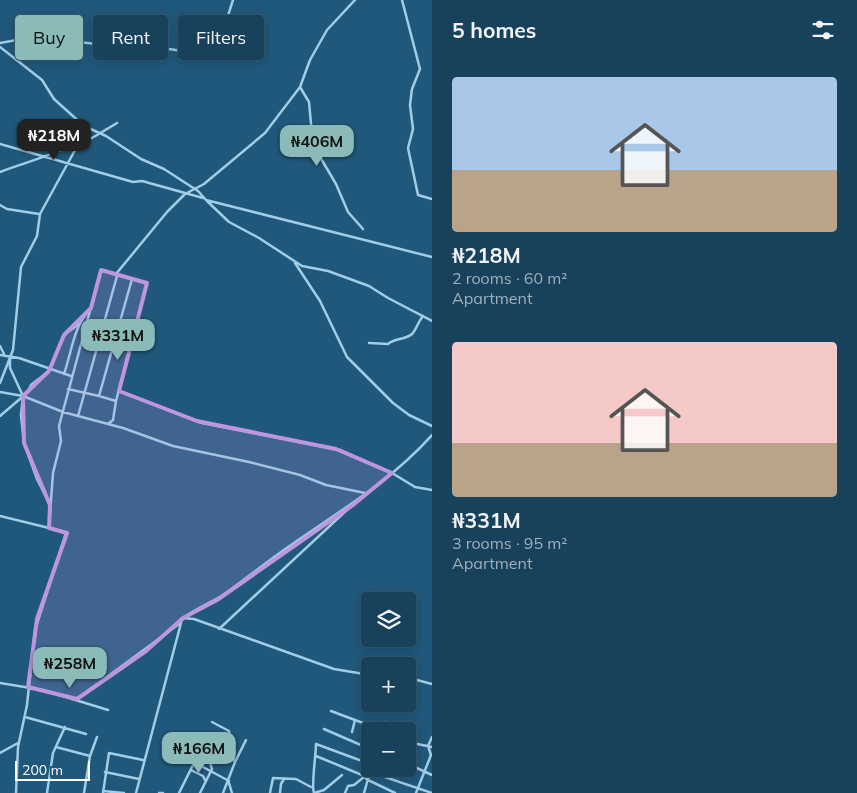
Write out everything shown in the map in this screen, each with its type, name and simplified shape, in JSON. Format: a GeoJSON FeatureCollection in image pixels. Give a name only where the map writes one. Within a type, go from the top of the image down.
{"type":"FeatureCollection","features":[{"type":"Feature","properties":{"kind":"street"},"geometry":{"type":"LineString","coordinates":[[0,43],[22,39],[46,43],[70,41],[105,45],[148,46],[217,56],[224,47],[225,26],[233,0]]}},
{"type":"Feature","properties":{"kind":"street"},"geometry":{"type":"LineString","coordinates":[[78,416],[116,275],[167,212],[188,193],[236,158],[265,133],[300,87],[310,60],[327,30],[355,0]]}},
{"type":"Feature","properties":{"kind":"street"},"geometry":{"type":"LineString","coordinates":[[402,0],[420,69],[412,89],[410,105],[413,129],[408,148],[410,166],[418,194],[432,199]]}},
{"type":"Feature","properties":{"kind":"street"},"geometry":{"type":"LineString","coordinates":[[0,46],[42,80],[54,99],[84,126],[101,134],[194,189],[229,222],[307,268],[328,271],[369,286],[432,321]]}},
{"type":"Feature","properties":{"kind":"street"},"geometry":{"type":"LineString","coordinates":[[300,87],[309,102],[313,145],[336,184],[348,212],[363,229]]}},
{"type":"Feature","properties":{"kind":"street"},"geometry":{"type":"LineString","coordinates":[[0,172],[92,138],[117,123]]}},
{"type":"Feature","properties":{"kind":"street"},"geometry":{"type":"LineString","coordinates":[[0,383],[8,357],[13,350],[20,267],[37,236],[40,214],[80,141],[84,126]]}},
{"type":"Feature","properties":{"kind":"street"},"geometry":{"type":"LineString","coordinates":[[0,144],[133,182],[142,181],[188,193],[206,200],[432,256]]}},
{"type":"Feature","properties":{"kind":"street"},"geometry":{"type":"LineString","coordinates":[[0,205],[7,209],[40,214]]}},
{"type":"Feature","properties":{"kind":"street"},"geometry":{"type":"LineString","coordinates":[[294,260],[320,301],[347,357],[393,403],[409,415],[432,426]]}},
{"type":"Feature","properties":{"kind":"street"},"geometry":{"type":"LineString","coordinates":[[49,528],[53,472],[61,441],[59,426],[101,270],[147,283],[116,401],[113,420],[108,424]]}},
{"type":"Feature","properties":{"kind":"street"},"geometry":{"type":"LineString","coordinates":[[99,396],[132,279]]}},
{"type":"Feature","properties":{"kind":"street"},"geometry":{"type":"LineString","coordinates":[[64,374],[69,360],[69,350],[79,324],[91,308]]}},
{"type":"Feature","properties":{"kind":"street"},"geometry":{"type":"LineString","coordinates":[[369,343],[388,344],[413,334],[417,322],[423,316]]}},
{"type":"Feature","properties":{"kind":"street"},"geometry":{"type":"LineString","coordinates":[[0,416],[50,369],[64,334],[79,324]]}},
{"type":"Feature","properties":{"kind":"street"},"geometry":{"type":"LineString","coordinates":[[0,346],[8,357],[10,368],[23,396],[21,415],[24,443],[37,479],[50,505]]}},
{"type":"Feature","properties":{"kind":"street"},"geometry":{"type":"LineString","coordinates":[[0,355],[71,376]]}},
{"type":"Feature","properties":{"kind":"street"},"geometry":{"type":"LineString","coordinates":[[68,389],[116,401]]}},
{"type":"Feature","properties":{"kind":"street"},"geometry":{"type":"LineString","coordinates":[[119,391],[197,421],[336,449],[392,472],[415,487],[432,490]]}},
{"type":"Feature","properties":{"kind":"street"},"geometry":{"type":"LineString","coordinates":[[0,392],[23,396],[63,412],[108,424],[174,446],[249,462],[300,475],[326,485],[365,493]]}},
{"type":"Feature","properties":{"kind":"street"},"geometry":{"type":"LineString","coordinates":[[219,629],[365,493],[417,452],[432,435]]}},
{"type":"Feature","properties":{"kind":"street"},"geometry":{"type":"LineString","coordinates":[[77,699],[146,650],[179,624],[183,618],[217,600],[290,545],[352,506]]}},
{"type":"Feature","properties":{"kind":"street"},"geometry":{"type":"LineString","coordinates":[[0,516],[66,533],[45,602],[37,619],[25,717],[18,743],[16,793]]}},
{"type":"Feature","properties":{"kind":"street"},"geometry":{"type":"LineString","coordinates":[[183,618],[194,619],[334,669],[361,674]]}},
{"type":"Feature","properties":{"kind":"street"},"geometry":{"type":"LineString","coordinates":[[136,793],[183,618]]}},
{"type":"Feature","properties":{"kind":"street"},"geometry":{"type":"LineString","coordinates":[[416,680],[432,684]]}},
{"type":"Feature","properties":{"kind":"street"},"geometry":{"type":"LineString","coordinates":[[0,683],[28,687],[77,699],[108,710]]}},
{"type":"Feature","properties":{"kind":"street"},"geometry":{"type":"LineString","coordinates":[[330,711],[361,722]]}},
{"type":"Feature","properties":{"kind":"street"},"geometry":{"type":"LineString","coordinates":[[25,717],[86,734]]}},
{"type":"Feature","properties":{"kind":"street"},"geometry":{"type":"LineString","coordinates":[[352,732],[355,720]]}},
{"type":"Feature","properties":{"kind":"street"},"geometry":{"type":"LineString","coordinates":[[212,722],[229,731],[234,762]]}},
{"type":"Feature","properties":{"kind":"street"},"geometry":{"type":"LineString","coordinates":[[47,793],[49,772],[56,747],[65,727]]}},
{"type":"Feature","properties":{"kind":"street"},"geometry":{"type":"LineString","coordinates":[[324,729],[361,745]]}},
{"type":"Feature","properties":{"kind":"street"},"geometry":{"type":"LineString","coordinates":[[84,793],[90,756],[97,737]]}},
{"type":"Feature","properties":{"kind":"street"},"geometry":{"type":"LineString","coordinates":[[416,793],[420,788],[432,752],[430,747],[432,737]]}},
{"type":"Feature","properties":{"kind":"street"},"geometry":{"type":"LineString","coordinates":[[223,793],[229,782],[234,762],[246,740]]}},
{"type":"Feature","properties":{"kind":"street"},"geometry":{"type":"LineString","coordinates":[[0,753],[18,743]]}},
{"type":"Feature","properties":{"kind":"street"},"geometry":{"type":"LineString","coordinates":[[342,775],[324,790],[314,793],[312,787],[316,744],[361,761]]}},
{"type":"Feature","properties":{"kind":"street"},"geometry":{"type":"LineString","coordinates":[[416,744],[430,747]]}},
{"type":"Feature","properties":{"kind":"street"},"geometry":{"type":"LineString","coordinates":[[178,793],[198,755],[205,746],[212,764],[211,771],[200,793]]}},
{"type":"Feature","properties":{"kind":"street"},"geometry":{"type":"LineString","coordinates":[[56,747],[90,756]]}},
{"type":"Feature","properties":{"kind":"street"},"geometry":{"type":"LineString","coordinates":[[124,793],[103,792],[109,754],[144,760]]}},
{"type":"Feature","properties":{"kind":"street"},"geometry":{"type":"LineString","coordinates":[[316,756],[395,793]]}},
{"type":"Feature","properties":{"kind":"street"},"geometry":{"type":"LineString","coordinates":[[203,767],[229,782],[232,793]]}},
{"type":"Feature","properties":{"kind":"street"},"geometry":{"type":"LineString","coordinates":[[416,767],[426,770],[432,775]]}},
{"type":"Feature","properties":{"kind":"street"},"geometry":{"type":"LineString","coordinates":[[191,770],[203,776],[206,781]]}},
{"type":"Feature","properties":{"kind":"street"},"geometry":{"type":"LineString","coordinates":[[106,772],[139,779]]}},
{"type":"Feature","properties":{"kind":"street"},"geometry":{"type":"LineString","coordinates":[[388,777],[432,793]]}},
{"type":"Feature","properties":{"kind":"street"},"geometry":{"type":"LineString","coordinates":[[270,793],[272,779],[286,778],[302,781],[312,787]]}},
{"type":"Feature","properties":{"kind":"street"},"geometry":{"type":"LineString","coordinates":[[280,793],[281,784],[286,778]]}},
{"type":"Feature","properties":{"kind":"street"},"geometry":{"type":"LineString","coordinates":[[345,793],[348,786],[354,785],[365,778]]}},
{"type":"Feature","properties":{"kind":"street"},"geometry":{"type":"LineString","coordinates":[[364,793],[365,778]]}},
{"type":"Feature","properties":{"kind":"highlighted area"},"geometry":{"type":"Polygon","coordinates":[[[101,270],[147,283],[119,391],[197,421],[336,449],[392,473],[353,505],[217,600],[183,618],[146,651],[77,699],[28,687],[37,619],[67,533],[49,528],[50,505],[24,443],[23,396],[49,371],[64,335],[91,308],[101,270]]]}}]}
